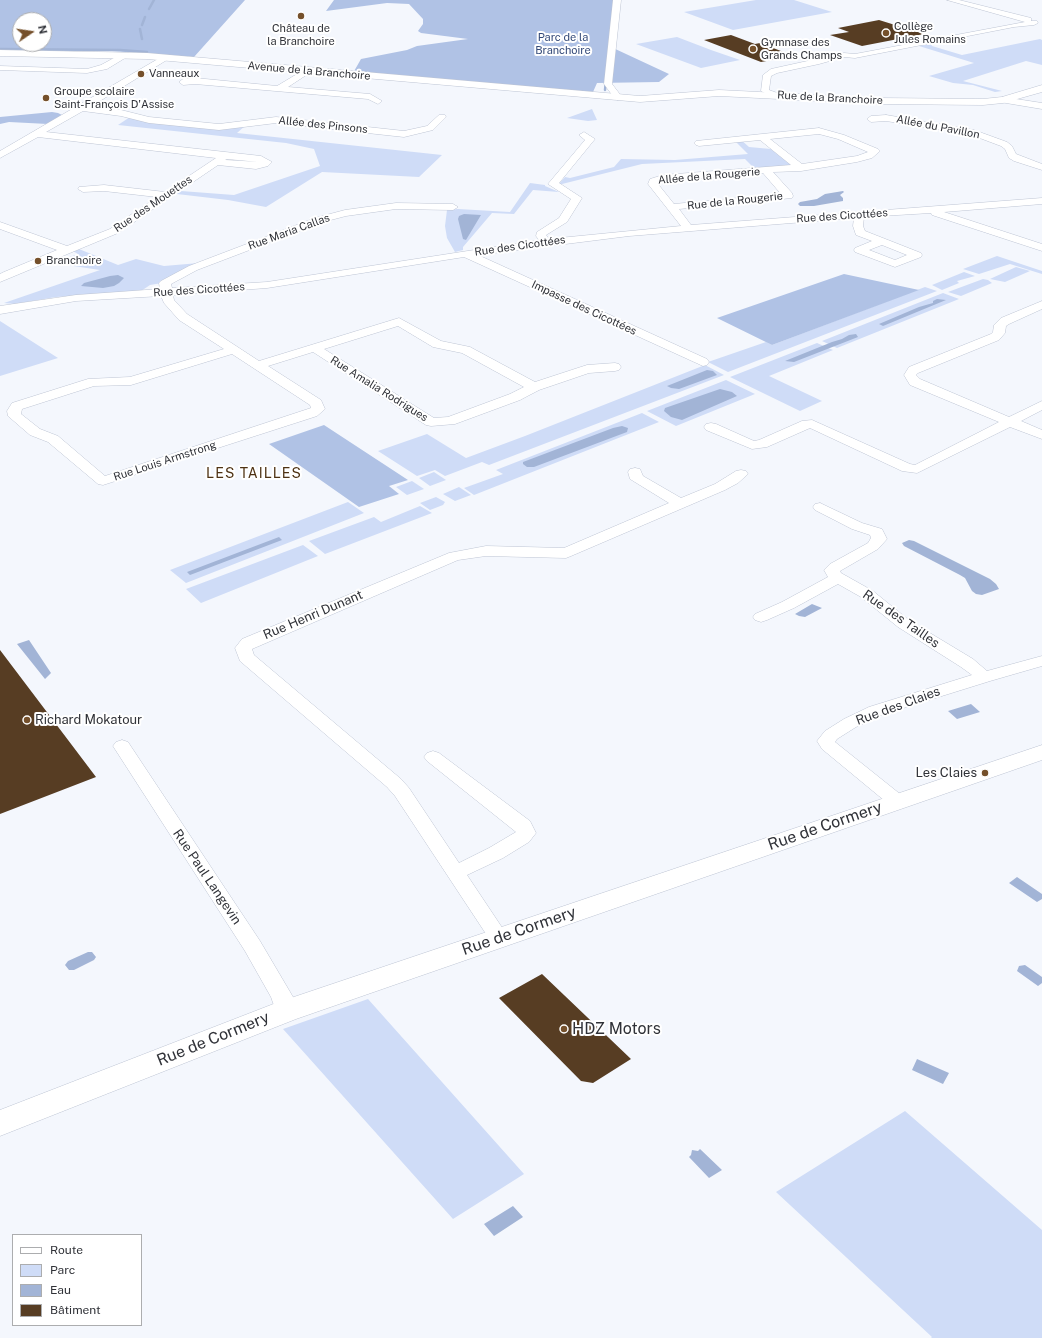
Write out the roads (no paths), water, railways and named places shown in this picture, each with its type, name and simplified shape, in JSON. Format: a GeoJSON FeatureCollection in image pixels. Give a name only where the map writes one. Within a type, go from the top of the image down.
{"type":"FeatureCollection","features":[{"type":"Feature","properties":{"kind":"main road","name":"Avenue de la Branchoire"},"geometry":{"type":"LineString","coordinates":[[0,53],[126,55],[618,98]]}},
{"type":"Feature","properties":{"kind":"main road"},"geometry":{"type":"LineString","coordinates":[[1003,100],[1042,88]]}},
{"type":"Feature","properties":{"kind":"main road","name":"Rue de la Branchoire"},"geometry":{"type":"LineString","coordinates":[[618,98],[646,99],[719,93],[885,101],[983,102],[1003,100]]}},
{"type":"Feature","properties":{"kind":"main road","name":"Rue de Cormery"},"geometry":{"type":"LineString","coordinates":[[0,1123],[286,1010],[1042,752]]}},
{"type":"Feature","properties":{"kind":"street"},"geometry":{"type":"LineString","coordinates":[[617,0],[608,84],[618,98]]}},
{"type":"Feature","properties":{"kind":"street"},"geometry":{"type":"LineString","coordinates":[[951,0],[1036,20]]}},
{"type":"Feature","properties":{"kind":"street"},"geometry":{"type":"LineString","coordinates":[[961,0],[1036,20]]}},
{"type":"Feature","properties":{"kind":"street"},"geometry":{"type":"LineString","coordinates":[[777,96],[765,91],[767,75],[770,72],[819,62],[844,55],[855,56],[1036,20]]}},
{"type":"Feature","properties":{"kind":"street"},"geometry":{"type":"LineString","coordinates":[[0,68],[88,71],[104,67],[126,55]]}},
{"type":"Feature","properties":{"kind":"street"},"geometry":{"type":"LineString","coordinates":[[0,155],[166,58]]}},
{"type":"Feature","properties":{"kind":"street"},"geometry":{"type":"LineString","coordinates":[[280,88],[309,70]]}},
{"type":"Feature","properties":{"kind":"street"},"geometry":{"type":"LineString","coordinates":[[183,82],[195,81],[280,88],[370,97],[378,101]]}},
{"type":"Feature","properties":{"kind":"street","name":"Rue de la Branchoire"},"geometry":{"type":"LineString","coordinates":[[1003,100],[1042,106]]}},
{"type":"Feature","properties":{"kind":"street","name":"Allée des Pinsons"},"geometry":{"type":"LineString","coordinates":[[80,108],[121,113],[149,120],[219,127],[276,120],[404,134],[430,128],[442,117]]}},
{"type":"Feature","properties":{"kind":"street","name":"Allée du Pavillon"},"geometry":{"type":"LineString","coordinates":[[871,119],[886,118],[975,133],[1004,144],[1009,148],[1012,156],[1017,159],[1042,167]]}},
{"type":"Feature","properties":{"kind":"street","name":"Allée de la Rougerie"},"geometry":{"type":"LineString","coordinates":[[688,228],[653,184],[653,181],[663,178],[800,168],[857,159],[869,156],[875,151],[842,137],[825,132],[808,132],[699,143]]}},
{"type":"Feature","properties":{"kind":"street"},"geometry":{"type":"LineString","coordinates":[[38,134],[261,160],[267,162],[256,166],[216,162]]}},
{"type":"Feature","properties":{"kind":"street"},"geometry":{"type":"LineString","coordinates":[[545,242],[541,234],[563,220],[577,198],[553,184],[590,139],[584,135]]}},
{"type":"Feature","properties":{"kind":"street"},"geometry":{"type":"LineString","coordinates":[[762,137],[800,168]]}},
{"type":"Feature","properties":{"kind":"street","name":"Rue des Mouettes"},"geometry":{"type":"LineString","coordinates":[[0,279],[8,274],[114,232],[225,156]]}},
{"type":"Feature","properties":{"kind":"street","name":"Rue de la Rougerie"},"geometry":{"type":"LineString","coordinates":[[672,207],[788,196],[766,170]]}},
{"type":"Feature","properties":{"kind":"street"},"geometry":{"type":"LineString","coordinates":[[83,189],[104,188],[166,195]]}},
{"type":"Feature","properties":{"kind":"street","name":"Rue des Cicottées"},"geometry":{"type":"LineString","coordinates":[[0,310],[76,298],[226,289],[308,280],[545,242],[688,228],[1000,205],[1042,200]]}},
{"type":"Feature","properties":{"kind":"street","name":"Rue Maria Callas"},"geometry":{"type":"LineString","coordinates":[[166,293],[165,283],[193,268],[319,220],[345,214],[396,206],[453,207]]}},
{"type":"Feature","properties":{"kind":"street"},"geometry":{"type":"LineString","coordinates":[[931,210],[935,213],[1042,248]]}},
{"type":"Feature","properties":{"kind":"street"},"geometry":{"type":"LineString","coordinates":[[859,215],[858,226],[860,233],[881,242]]}},
{"type":"Feature","properties":{"kind":"street"},"geometry":{"type":"LineString","coordinates":[[0,225],[67,250]]}},
{"type":"Feature","properties":{"kind":"street","name":"Impasse des Cicottées"},"geometry":{"type":"LineString","coordinates":[[466,254],[703,362]]}},
{"type":"Feature","properties":{"kind":"street","name":"Rue Louis Armstrong"},"geometry":{"type":"LineString","coordinates":[[166,293],[168,302],[183,317],[316,403],[318,409],[312,413],[103,481],[53,439],[35,432],[15,416],[14,411],[17,406],[93,382],[131,381],[233,350]]}},
{"type":"Feature","properties":{"kind":"street"},"geometry":{"type":"LineString","coordinates":[[1042,305],[1005,321],[1000,325],[999,333],[996,337],[913,370],[910,375],[912,380],[915,382],[1042,435]]}},
{"type":"Feature","properties":{"kind":"street","name":"Rue Amalia Rodrigues"},"geometry":{"type":"LineString","coordinates":[[258,366],[399,322],[437,344],[466,350],[534,387]]}},
{"type":"Feature","properties":{"kind":"street","name":"Rue Amalia Rodrigues"},"geometry":{"type":"LineString","coordinates":[[316,349],[431,422],[450,421],[515,397],[534,387],[587,369],[615,367]]}},
{"type":"Feature","properties":{"kind":"street"},"geometry":{"type":"LineString","coordinates":[[711,427],[752,445],[762,444],[806,424],[812,424],[907,468],[917,469],[1042,405]]}},
{"type":"Feature","properties":{"kind":"street"},"geometry":{"type":"LineString","coordinates":[[635,472],[635,476],[638,479],[679,503]]}},
{"type":"Feature","properties":{"kind":"street","name":"Rue Henri Dunant"},"geometry":{"type":"LineString","coordinates":[[455,872],[402,792],[394,783],[246,657],[243,648],[254,640],[454,556],[486,551],[566,553],[720,486],[733,480],[741,474]]}},
{"type":"Feature","properties":{"kind":"street"},"geometry":{"type":"LineString","coordinates":[[760,617],[788,605],[837,578],[832,570],[835,566],[873,546],[879,539],[877,532],[857,526],[820,507]]}},
{"type":"Feature","properties":{"kind":"street","name":"Rue des Tailles"},"geometry":{"type":"LineString","coordinates":[[837,578],[867,594],[904,624],[967,664],[984,677]]}},
{"type":"Feature","properties":{"kind":"street","name":"Rue des Claies"},"geometry":{"type":"LineString","coordinates":[[898,802],[874,780],[835,752],[826,741],[830,735],[867,714],[984,677],[1042,661]]}},
{"type":"Feature","properties":{"kind":"street","name":"Rue Paul Langevin"},"geometry":{"type":"LineString","coordinates":[[122,746],[253,946],[282,996],[286,1010]]}},
{"type":"Feature","properties":{"kind":"street"},"geometry":{"type":"LineString","coordinates":[[433,757],[523,826],[526,833],[496,853],[455,872],[499,938]]}},
{"type":"Feature","properties":{"kind":"water"},"geometry":{"type":"Polygon","coordinates":[[[844,192],[840,195],[843,198],[843,201],[814,206],[800,206],[798,204],[800,202],[817,199],[825,194],[844,192]]]}},
{"type":"Feature","properties":{"kind":"water"},"geometry":{"type":"Polygon","coordinates":[[[464,214],[481,215],[466,240],[463,239],[458,219],[459,216],[464,214]]]}},
{"type":"Feature","properties":{"kind":"water"},"geometry":{"type":"Polygon","coordinates":[[[118,275],[124,278],[114,286],[103,288],[81,286],[84,283],[118,275]]]}},
{"type":"Feature","properties":{"kind":"water"},"geometry":{"type":"Polygon","coordinates":[[[937,299],[946,300],[883,326],[879,324],[919,307],[933,303],[933,301],[937,299]]]}},
{"type":"Feature","properties":{"kind":"water"},"geometry":{"type":"Polygon","coordinates":[[[856,334],[858,337],[794,362],[785,361],[849,335],[856,334]]]}},
{"type":"Feature","properties":{"kind":"water"},"geometry":{"type":"Polygon","coordinates":[[[707,370],[713,371],[717,375],[679,389],[667,386],[707,370]]]}},
{"type":"Feature","properties":{"kind":"water"},"geometry":{"type":"Polygon","coordinates":[[[720,389],[732,392],[737,396],[682,420],[671,417],[664,411],[665,408],[720,389]]]}},
{"type":"Feature","properties":{"kind":"water"},"geometry":{"type":"Polygon","coordinates":[[[622,426],[628,428],[627,432],[534,467],[527,467],[523,464],[523,462],[622,426]]]}},
{"type":"Feature","properties":{"kind":"water"},"geometry":{"type":"Polygon","coordinates":[[[279,537],[282,540],[190,575],[187,572],[279,537]]]}},
{"type":"Feature","properties":{"kind":"water"},"geometry":{"type":"Polygon","coordinates":[[[909,540],[914,541],[990,579],[999,589],[982,595],[976,594],[972,591],[965,578],[904,546],[902,543],[909,540]]]}},
{"type":"Feature","properties":{"kind":"water"},"geometry":{"type":"Polygon","coordinates":[[[812,604],[822,608],[805,617],[795,614],[812,604]]]}},
{"type":"Feature","properties":{"kind":"water"},"geometry":{"type":"Polygon","coordinates":[[[29,640],[51,673],[45,679],[17,644],[29,640]]]}},
{"type":"Feature","properties":{"kind":"water"},"geometry":{"type":"Polygon","coordinates":[[[971,704],[980,712],[957,719],[948,711],[971,704]]]}},
{"type":"Feature","properties":{"kind":"water"},"geometry":{"type":"Polygon","coordinates":[[[1017,877],[1042,894],[1042,899],[1037,902],[1009,883],[1017,877]]]}},
{"type":"Feature","properties":{"kind":"water"},"geometry":{"type":"Polygon","coordinates":[[[88,952],[92,952],[96,957],[94,960],[74,970],[69,970],[65,965],[68,961],[88,952]]]}},
{"type":"Feature","properties":{"kind":"water"},"geometry":{"type":"Polygon","coordinates":[[[1025,965],[1042,977],[1042,983],[1038,986],[1017,971],[1019,966],[1025,965]]]}},
{"type":"Feature","properties":{"kind":"water"},"geometry":{"type":"Polygon","coordinates":[[[917,1059],[949,1073],[943,1084],[912,1070],[917,1059]]]}},
{"type":"Feature","properties":{"kind":"water"},"geometry":{"type":"Polygon","coordinates":[[[700,1149],[722,1170],[709,1178],[689,1157],[692,1150],[698,1151],[700,1149]]]}},
{"type":"Feature","properties":{"kind":"water"},"geometry":{"type":"Polygon","coordinates":[[[513,1206],[523,1217],[494,1236],[484,1224],[513,1206]]]}},
{"type":"Feature","properties":{"kind":"waterway"},"geometry":{"type":"LineString","coordinates":[[149,9],[154,0]]}},
{"type":"Feature","properties":{"kind":"waterway"},"geometry":{"type":"LineString","coordinates":[[142,25],[145,17]]}},
{"type":"Feature","properties":{"kind":"waterway"},"geometry":{"type":"LineString","coordinates":[[140,29],[142,39]]}},
{"type":"Feature","properties":{"kind":"waterway"},"geometry":{"type":"LineString","coordinates":[[0,49],[120,50],[147,52]]}},
{"type":"Feature","properties":{"kind":"waterway"},"geometry":{"type":"LineString","coordinates":[[605,90],[606,79]]}},
{"type":"Feature","properties":{"kind":"place","name":"Château de la Branchoire"},"geometry":{"type":"Point","coordinates":[301,16]}},
{"type":"Feature","properties":{"kind":"place","name":"Collège Jules Romains"},"geometry":{"type":"Point","coordinates":[886,33]}},
{"type":"Feature","properties":{"kind":"place","name":"Gymnase des Grands Champs"},"geometry":{"type":"Point","coordinates":[753,49]}},
{"type":"Feature","properties":{"kind":"place","name":"Vanneaux"},"geometry":{"type":"Point","coordinates":[141,74]}},
{"type":"Feature","properties":{"kind":"place","name":"Groupe scolaire Saint-François D'Assise"},"geometry":{"type":"Point","coordinates":[46,98]}},
{"type":"Feature","properties":{"kind":"place","name":"Branchoire"},"geometry":{"type":"Point","coordinates":[38,261]}},
{"type":"Feature","properties":{"kind":"place","name":"Richard Mokatour"},"geometry":{"type":"Point","coordinates":[27,720]}},
{"type":"Feature","properties":{"kind":"place","name":"Les Claies"},"geometry":{"type":"Point","coordinates":[985,773]}},
{"type":"Feature","properties":{"kind":"place","name":"HDZ Motors"},"geometry":{"type":"Point","coordinates":[564,1029]}},
{"type":"Feature","properties":{"kind":"district","name":"LES TAILLES"},"geometry":{"type":"Point","coordinates":[254,474]}},
{"type":"Feature","properties":{"kind":"park label","name":"Parc de la Branchoire"},"geometry":{"type":"Point","coordinates":[563,44]}}]}
